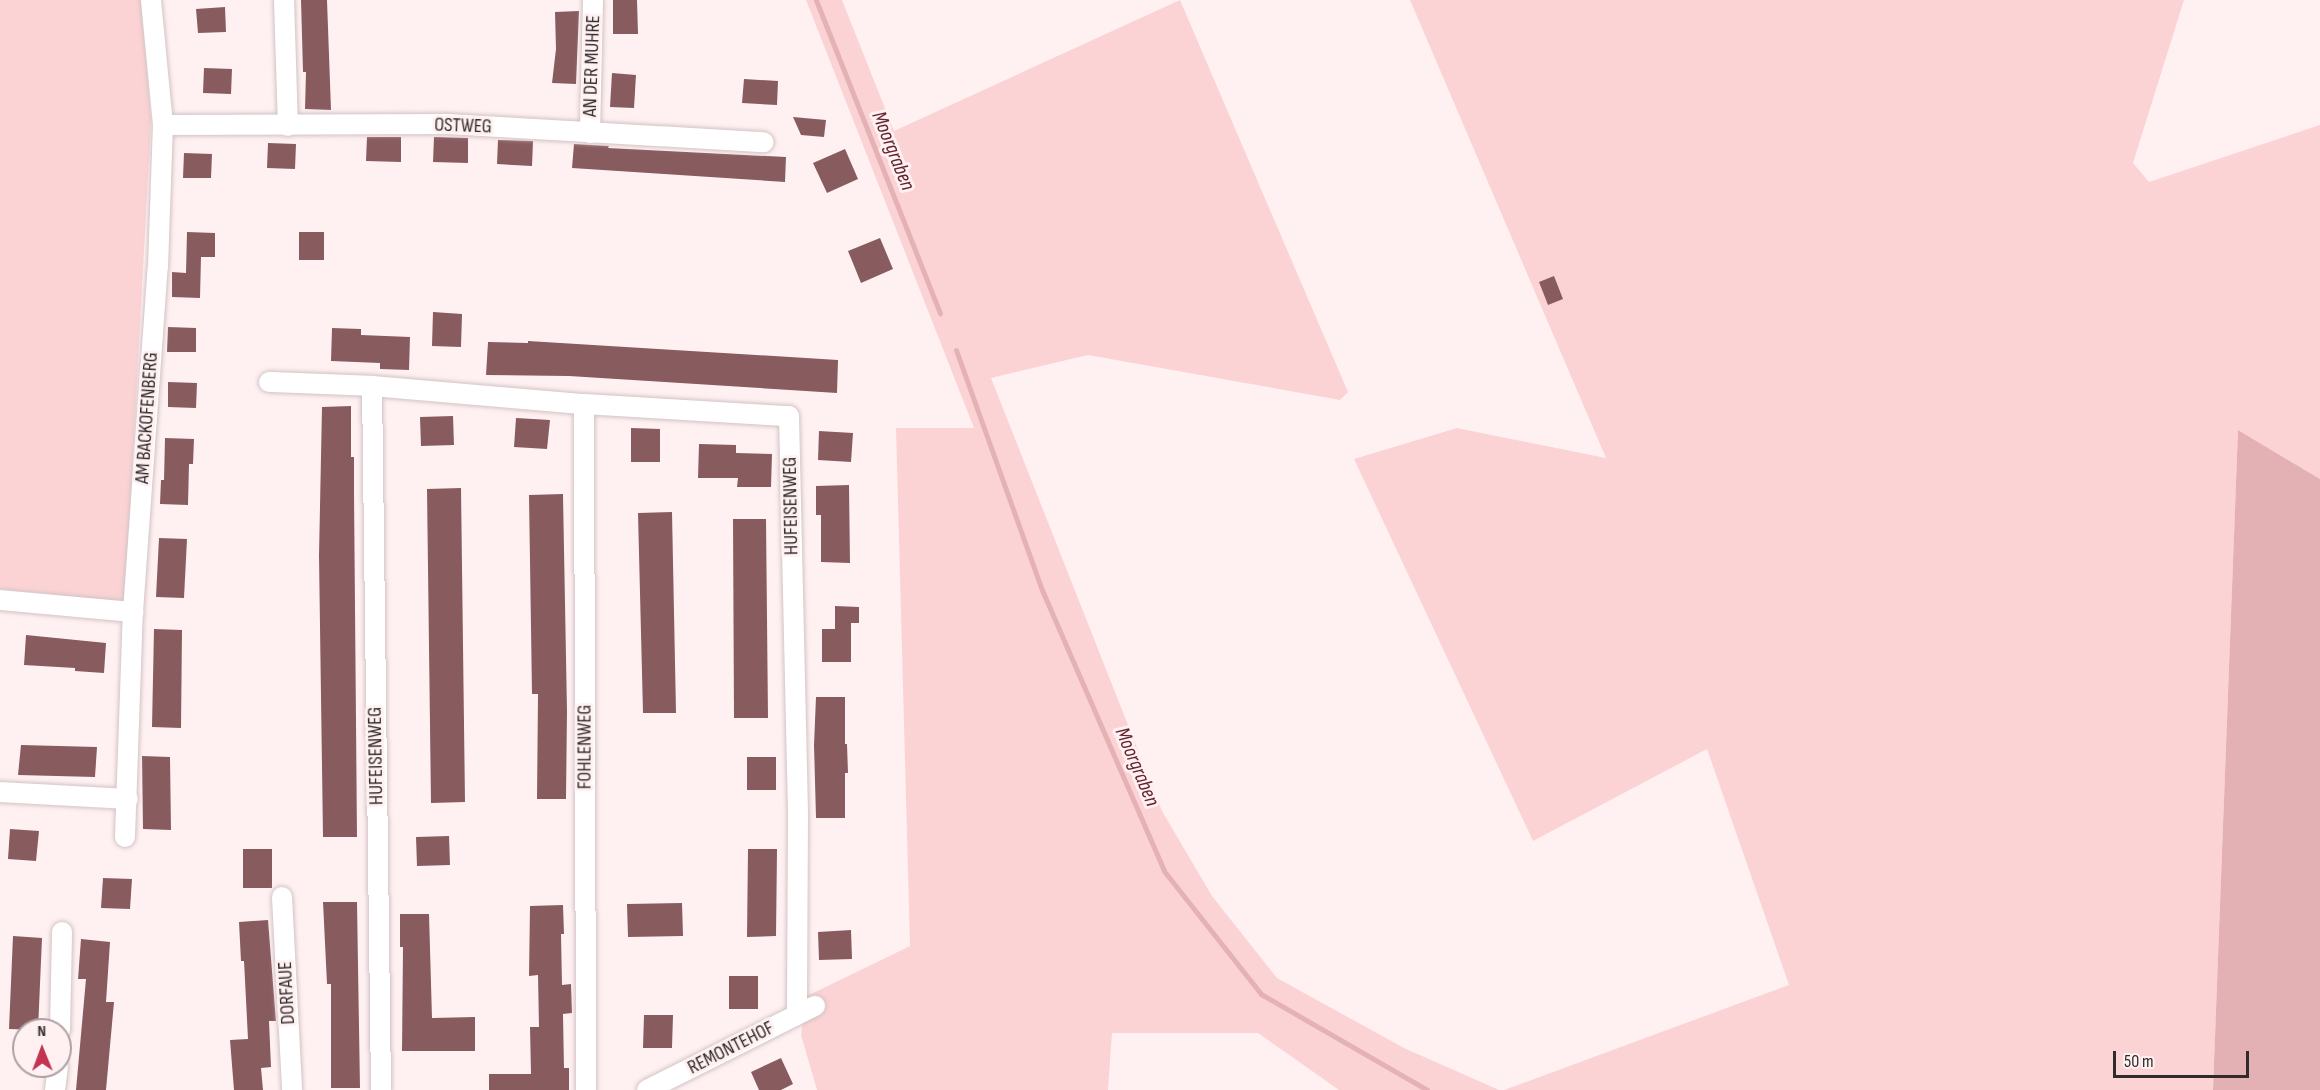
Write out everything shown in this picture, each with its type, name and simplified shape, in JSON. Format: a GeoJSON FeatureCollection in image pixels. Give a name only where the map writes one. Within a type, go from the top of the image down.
{"type":"FeatureCollection","features":[{"type":"Feature","properties":{"kind":"street","name":"AM BACKOFENBERG"},"geometry":{"type":"LineString","coordinates":[[125,837],[133,612],[158,267],[163,125],[151,0]]}},
{"type":"Feature","properties":{"kind":"street"},"geometry":{"type":"LineString","coordinates":[[284,0],[288,126]]}},
{"type":"Feature","properties":{"kind":"street","name":"AN DER MUHRE"},"geometry":{"type":"LineString","coordinates":[[590,132],[593,0]]}},
{"type":"Feature","properties":{"kind":"street","name":"OSTWEG"},"geometry":{"type":"LineString","coordinates":[[163,125],[448,124],[763,142]]}},
{"type":"Feature","properties":{"kind":"street","name":"HUFEISENWEG"},"geometry":{"type":"LineString","coordinates":[[269,382],[372,386],[584,404],[789,416],[798,816],[806,1011]]}},
{"type":"Feature","properties":{"kind":"street","name":"HUFEISENWEG"},"geometry":{"type":"LineString","coordinates":[[372,386],[381,1090]]}},
{"type":"Feature","properties":{"kind":"street","name":"FOHLENWEG"},"geometry":{"type":"LineString","coordinates":[[584,404],[586,1090]]}},
{"type":"Feature","properties":{"kind":"street"},"geometry":{"type":"LineString","coordinates":[[0,600],[133,612]]}},
{"type":"Feature","properties":{"kind":"street"},"geometry":{"type":"LineString","coordinates":[[0,792],[128,799]]}},
{"type":"Feature","properties":{"kind":"street","name":"DORFAUE"},"geometry":{"type":"LineString","coordinates":[[282,897],[292,1090]]}},
{"type":"Feature","properties":{"kind":"street"},"geometry":{"type":"LineString","coordinates":[[60,1018],[62,932]]}},
{"type":"Feature","properties":{"kind":"street","name":"REMONTEHOF"},"geometry":{"type":"LineString","coordinates":[[647,1090],[806,1011]]}},
{"type":"Feature","properties":{"kind":"shaded area"},"geometry":{"type":"Polygon","coordinates":[[[0,0],[141,0],[151,120],[125,602],[0,589],[0,0]]]}},
{"type":"Feature","properties":{"kind":"shaded area"},"geometry":{"type":"Polygon","coordinates":[[[806,0],[842,0],[894,131],[1180,0],[1348,392],[1340,400],[1088,355],[991,378],[1162,811],[1212,896],[1277,978],[1404,1048],[1499,1090],[1339,1090],[1258,1033],[1112,1033],[1108,1090],[817,1090],[801,1035],[807,996],[910,946],[896,428],[974,428],[806,0]]]}},
{"type":"Feature","properties":{"kind":"shaded area"},"geometry":{"type":"Polygon","coordinates":[[[1410,0],[2184,0],[2133,163],[2149,182],[2320,125],[2320,479],[2238,430],[2213,1090],[1504,1090],[1789,985],[1707,749],[1533,841],[1354,459],[1457,428],[1606,458],[1410,0]]]}},
{"type":"Feature","properties":{"kind":"shaded area"},"geometry":{"type":"Polygon","coordinates":[[[2238,430],[2320,479],[2320,1090],[2213,1090],[2238,430]]]}},
{"type":"Feature","properties":{"kind":"building"},"geometry":{"type":"Polygon","coordinates":[[[301,0],[327,0],[331,110],[305,109],[306,72],[303,72],[301,0]]]}},
{"type":"Feature","properties":{"kind":"building"},"geometry":{"type":"Polygon","coordinates":[[[613,0],[637,0],[638,34],[613,34],[613,0]]]}},
{"type":"Feature","properties":{"kind":"building"},"geometry":{"type":"Polygon","coordinates":[[[225,7],[226,32],[198,33],[196,9],[225,7]]]}},
{"type":"Feature","properties":{"kind":"building"},"geometry":{"type":"Polygon","coordinates":[[[579,11],[576,84],[552,83],[556,49],[555,12],[579,11]]]}},
{"type":"Feature","properties":{"kind":"building"},"geometry":{"type":"Polygon","coordinates":[[[204,68],[232,69],[231,94],[203,93],[204,68]]]}},
{"type":"Feature","properties":{"kind":"building"},"geometry":{"type":"Polygon","coordinates":[[[612,73],[636,75],[634,108],[610,107],[612,73]]]}},
{"type":"Feature","properties":{"kind":"building"},"geometry":{"type":"Polygon","coordinates":[[[744,79],[778,81],[777,105],[742,103],[744,79]]]}},
{"type":"Feature","properties":{"kind":"building"},"geometry":{"type":"Polygon","coordinates":[[[793,117],[826,120],[824,137],[801,135],[793,117]]]}},
{"type":"Feature","properties":{"kind":"building"},"geometry":{"type":"Polygon","coordinates":[[[367,137],[401,137],[401,162],[366,161],[367,137]]]}},
{"type":"Feature","properties":{"kind":"building"},"geometry":{"type":"Polygon","coordinates":[[[434,137],[468,138],[468,163],[433,162],[434,137]]]}},
{"type":"Feature","properties":{"kind":"building"},"geometry":{"type":"Polygon","coordinates":[[[498,140],[533,141],[532,166],[497,164],[498,140]]]}},
{"type":"Feature","properties":{"kind":"building"},"geometry":{"type":"Polygon","coordinates":[[[268,143],[296,144],[295,169],[267,168],[268,143]]]}},
{"type":"Feature","properties":{"kind":"building"},"geometry":{"type":"Polygon","coordinates":[[[574,144],[609,146],[608,148],[786,157],[785,182],[572,168],[574,144]]]}},
{"type":"Feature","properties":{"kind":"building"},"geometry":{"type":"Polygon","coordinates":[[[845,149],[858,179],[827,193],[813,163],[845,149]]]}},
{"type":"Feature","properties":{"kind":"building"},"geometry":{"type":"Polygon","coordinates":[[[184,153],[212,154],[211,178],[183,178],[184,153]]]}},
{"type":"Feature","properties":{"kind":"building"},"geometry":{"type":"Polygon","coordinates":[[[187,232],[215,233],[215,257],[201,257],[200,298],[172,297],[172,272],[186,273],[187,232]]]}},
{"type":"Feature","properties":{"kind":"building"},"geometry":{"type":"Polygon","coordinates":[[[299,232],[324,232],[324,260],[299,260],[299,232]]]}},
{"type":"Feature","properties":{"kind":"building"},"geometry":{"type":"Polygon","coordinates":[[[880,238],[893,269],[861,283],[848,251],[880,238]]]}},
{"type":"Feature","properties":{"kind":"building"},"geometry":{"type":"Polygon","coordinates":[[[1554,276],[1563,299],[1548,305],[1539,282],[1554,276]]]}},
{"type":"Feature","properties":{"kind":"building"},"geometry":{"type":"Polygon","coordinates":[[[433,312],[462,314],[461,347],[432,346],[433,312]]]}},
{"type":"Feature","properties":{"kind":"building"},"geometry":{"type":"Polygon","coordinates":[[[168,327],[196,328],[196,352],[167,352],[168,327]]]}},
{"type":"Feature","properties":{"kind":"building"},"geometry":{"type":"Polygon","coordinates":[[[332,328],[361,329],[361,335],[410,337],[409,370],[380,369],[380,363],[331,361],[332,328]]]}},
{"type":"Feature","properties":{"kind":"building"},"geometry":{"type":"Polygon","coordinates":[[[528,341],[838,360],[837,393],[569,376],[486,375],[488,342],[528,343],[528,341]]]}},
{"type":"Feature","properties":{"kind":"building"},"geometry":{"type":"Polygon","coordinates":[[[168,382],[197,383],[196,408],[168,407],[168,382]]]}},
{"type":"Feature","properties":{"kind":"building"},"geometry":{"type":"Polygon","coordinates":[[[351,406],[351,457],[354,457],[357,837],[323,837],[319,556],[322,407],[351,406]]]}},
{"type":"Feature","properties":{"kind":"building"},"geometry":{"type":"Polygon","coordinates":[[[453,416],[454,445],[421,446],[420,417],[453,416]]]}},
{"type":"Feature","properties":{"kind":"building"},"geometry":{"type":"Polygon","coordinates":[[[516,418],[550,420],[547,449],[514,447],[516,418]]]}},
{"type":"Feature","properties":{"kind":"building"},"geometry":{"type":"Polygon","coordinates":[[[631,428],[660,429],[660,462],[631,462],[631,428]]]}},
{"type":"Feature","properties":{"kind":"building"},"geometry":{"type":"Polygon","coordinates":[[[819,431],[853,433],[851,462],[818,460],[819,431]]]}},
{"type":"Feature","properties":{"kind":"building"},"geometry":{"type":"Polygon","coordinates":[[[165,438],[194,439],[193,464],[189,464],[188,505],[160,504],[161,480],[164,480],[165,438]]]}},
{"type":"Feature","properties":{"kind":"building"},"geometry":{"type":"Polygon","coordinates":[[[699,444],[736,445],[736,453],[772,454],[771,487],[737,487],[738,478],[698,478],[699,444]]]}},
{"type":"Feature","properties":{"kind":"building"},"geometry":{"type":"Polygon","coordinates":[[[849,485],[850,563],[821,562],[821,515],[816,515],[816,486],[849,485]]]}},
{"type":"Feature","properties":{"kind":"building"},"geometry":{"type":"Polygon","coordinates":[[[461,488],[465,802],[431,803],[427,489],[461,488]]]}},
{"type":"Feature","properties":{"kind":"building"},"geometry":{"type":"Polygon","coordinates":[[[563,494],[567,711],[566,799],[537,799],[538,694],[532,694],[529,495],[563,494]]]}},
{"type":"Feature","properties":{"kind":"building"},"geometry":{"type":"Polygon","coordinates":[[[672,512],[676,713],[643,713],[638,513],[672,512]]]}},
{"type":"Feature","properties":{"kind":"building"},"geometry":{"type":"Polygon","coordinates":[[[733,519],[766,519],[768,718],[734,718],[733,519]]]}},
{"type":"Feature","properties":{"kind":"building"},"geometry":{"type":"Polygon","coordinates":[[[159,538],[187,539],[184,598],[156,597],[159,538]]]}},
{"type":"Feature","properties":{"kind":"building"},"geometry":{"type":"Polygon","coordinates":[[[835,606],[859,607],[859,623],[851,623],[851,662],[822,662],[822,629],[835,629],[835,606]]]}},
{"type":"Feature","properties":{"kind":"building"},"geometry":{"type":"Polygon","coordinates":[[[154,629],[182,630],[181,728],[152,727],[154,629]]]}},
{"type":"Feature","properties":{"kind":"building"},"geometry":{"type":"Polygon","coordinates":[[[26,635],[106,643],[104,673],[75,671],[75,668],[24,665],[26,635]]]}},
{"type":"Feature","properties":{"kind":"building"},"geometry":{"type":"Polygon","coordinates":[[[816,697],[845,697],[845,744],[847,744],[848,773],[845,773],[845,818],[816,818],[814,745],[816,697]]]}},
{"type":"Feature","properties":{"kind":"building"},"geometry":{"type":"Polygon","coordinates":[[[21,745],[97,747],[95,777],[18,775],[21,745]]]}},
{"type":"Feature","properties":{"kind":"building"},"geometry":{"type":"Polygon","coordinates":[[[142,756],[170,757],[171,830],[143,829],[142,756]]]}},
{"type":"Feature","properties":{"kind":"building"},"geometry":{"type":"Polygon","coordinates":[[[747,757],[776,757],[776,790],[747,790],[747,757]]]}},
{"type":"Feature","properties":{"kind":"building"},"geometry":{"type":"Polygon","coordinates":[[[10,829],[39,831],[36,861],[8,859],[10,829]]]}},
{"type":"Feature","properties":{"kind":"building"},"geometry":{"type":"Polygon","coordinates":[[[449,836],[450,865],[417,866],[416,837],[449,836]]]}},
{"type":"Feature","properties":{"kind":"building"},"geometry":{"type":"Polygon","coordinates":[[[243,849],[272,849],[272,888],[243,888],[243,849]]]}},
{"type":"Feature","properties":{"kind":"building"},"geometry":{"type":"Polygon","coordinates":[[[748,849],[777,849],[776,936],[747,937],[748,849]]]}},
{"type":"Feature","properties":{"kind":"building"},"geometry":{"type":"Polygon","coordinates":[[[103,878],[132,879],[130,909],[101,908],[103,878]]]}},
{"type":"Feature","properties":{"kind":"building"},"geometry":{"type":"Polygon","coordinates":[[[323,902],[357,902],[360,1088],[331,1088],[331,984],[327,984],[323,902]]]}},
{"type":"Feature","properties":{"kind":"building"},"geometry":{"type":"Polygon","coordinates":[[[682,903],[683,936],[628,937],[627,904],[682,903]]]}},
{"type":"Feature","properties":{"kind":"building"},"geometry":{"type":"Polygon","coordinates":[[[563,905],[562,985],[571,984],[572,1013],[563,1014],[564,1068],[569,1068],[569,1090],[489,1090],[489,1074],[531,1074],[530,1027],[539,1027],[538,975],[529,976],[530,906],[563,905]]]}},
{"type":"Feature","properties":{"kind":"building"},"geometry":{"type":"Polygon","coordinates":[[[400,914],[429,914],[432,1018],[475,1017],[475,1051],[402,1051],[403,947],[400,947],[400,914]]]}},
{"type":"Feature","properties":{"kind":"building"},"geometry":{"type":"Polygon","coordinates":[[[268,920],[276,1021],[269,1021],[271,1067],[261,1068],[263,1090],[234,1090],[230,1040],[248,1039],[244,961],[241,961],[239,922],[268,920]]]}},
{"type":"Feature","properties":{"kind":"building"},"geometry":{"type":"Polygon","coordinates":[[[851,930],[852,959],[819,960],[818,932],[851,930]]]}},
{"type":"Feature","properties":{"kind":"building"},"geometry":{"type":"Polygon","coordinates":[[[13,936],[42,938],[39,1018],[12,1018],[12,1029],[9,1029],[13,936]]]}},
{"type":"Feature","properties":{"kind":"building"},"geometry":{"type":"Polygon","coordinates":[[[81,939],[110,942],[106,1002],[114,1002],[106,1090],[76,1090],[86,979],[78,979],[81,939]]]}},
{"type":"Feature","properties":{"kind":"building"},"geometry":{"type":"Polygon","coordinates":[[[729,976],[758,976],[758,1009],[729,1009],[729,976]]]}},
{"type":"Feature","properties":{"kind":"building"},"geometry":{"type":"Polygon","coordinates":[[[644,1015],[673,1015],[672,1048],[643,1048],[644,1015]]]}},
{"type":"Feature","properties":{"kind":"building"},"geometry":{"type":"Polygon","coordinates":[[[781,1058],[793,1084],[781,1090],[759,1090],[751,1072],[781,1058]]]}},
{"type":"Feature","properties":{"kind":"waterway","name":"Moorgraben"},"geometry":{"type":"LineString","coordinates":[[816,0],[940,313]]}},
{"type":"Feature","properties":{"kind":"waterway","name":"Moorgraben"},"geometry":{"type":"LineString","coordinates":[[956,350],[1042,590],[1164,871],[1261,994],[1427,1090]]}}]}
